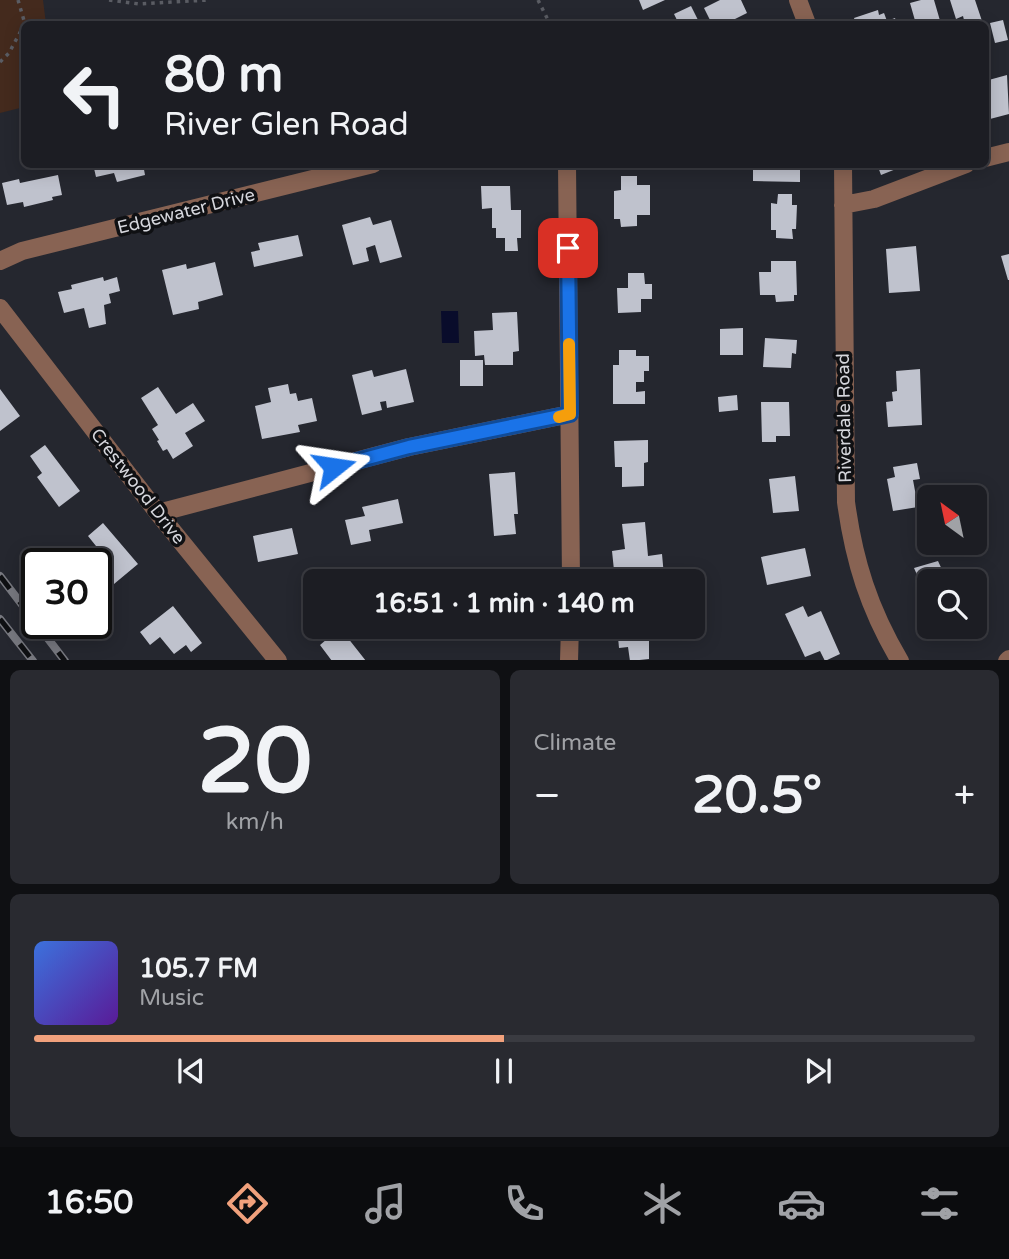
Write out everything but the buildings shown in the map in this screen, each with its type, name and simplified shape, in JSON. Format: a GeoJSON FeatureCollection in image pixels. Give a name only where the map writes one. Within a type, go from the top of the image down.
{"type":"FeatureCollection","features":[{"type":"Feature","properties":{"kind":"street"},"geometry":{"type":"LineString","coordinates":[[798,0],[806,21]]}},
{"type":"Feature","properties":{"kind":"street"},"geometry":{"type":"LineString","coordinates":[[989,157],[1009,152]]}},
{"type":"Feature","properties":{"kind":"street","name":"Edgewater Drive"},"geometry":{"type":"LineString","coordinates":[[0,261],[22,251],[357,168]]}},
{"type":"Feature","properties":{"kind":"street"},"geometry":{"type":"LineString","coordinates":[[568,168],[571,569]]}},
{"type":"Feature","properties":{"kind":"street","name":"Riverdale Road"},"geometry":{"type":"LineString","coordinates":[[843,168],[846,502],[852,549],[866,590],[880,625],[900,660]]}},
{"type":"Feature","properties":{"kind":"street"},"geometry":{"type":"LineString","coordinates":[[842,205],[874,199],[955,168]]}},
{"type":"Feature","properties":{"kind":"street","name":"Crestwood Drive"},"geometry":{"type":"LineString","coordinates":[[0,308],[158,513],[278,660]]}},
{"type":"Feature","properties":{"kind":"street"},"geometry":{"type":"LineString","coordinates":[[158,513],[409,447],[570,414]]}},
{"type":"Feature","properties":{"kind":"street"},"geometry":{"type":"LineString","coordinates":[[569,660],[570,639]]}},
{"type":"Feature","properties":{"kind":"path"},"geometry":{"type":"LineString","coordinates":[[18,0],[24,21]]}},
{"type":"Feature","properties":{"kind":"path"},"geometry":{"type":"LineString","coordinates":[[109,0],[139,4],[208,0]]}},
{"type":"Feature","properties":{"kind":"path"},"geometry":{"type":"LineString","coordinates":[[538,0],[548,21]]}},
{"type":"Feature","properties":{"kind":"path"},"geometry":{"type":"LineString","coordinates":[[0,62],[9,53],[21,32]]}},
{"type":"Feature","properties":{"kind":"shaded area"},"geometry":{"type":"Polygon","coordinates":[[[0,0],[43,0],[46,21],[21,21],[21,108],[0,113],[0,0]]]}},
{"type":"Feature","properties":{"kind":"water"},"geometry":{"type":"Polygon","coordinates":[[[441,311],[458,311],[459,343],[442,343],[441,311]]]}},
{"type":"Feature","properties":{"kind":"railway"},"geometry":{"type":"LineString","coordinates":[[0,576],[64,660]]}},
{"type":"Feature","properties":{"kind":"railway"},"geometry":{"type":"LineString","coordinates":[[0,619],[32,660]]}},
{"type":"Feature","properties":{"kind":"slow traffic"},"geometry":{"type":"LineString","coordinates":[[559,417],[570,414],[569,344]]}},
{"type":"Feature","properties":{"kind":"route"},"geometry":{"type":"LineString","coordinates":[[334,467],[409,447],[570,414],[568,248]]}}]}
